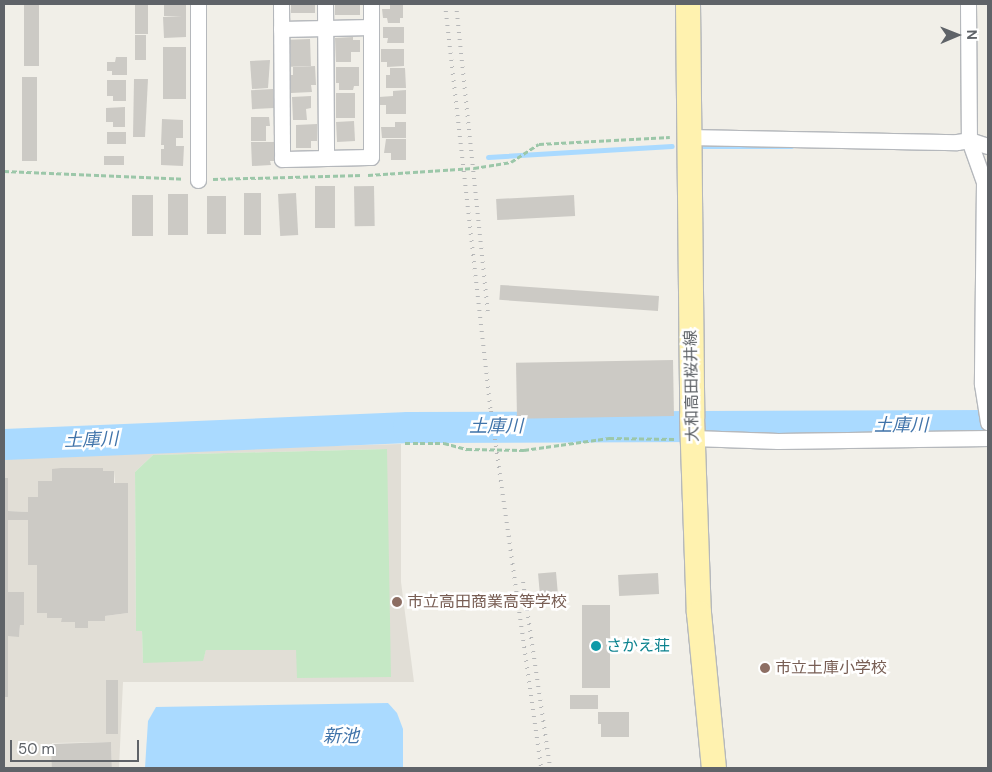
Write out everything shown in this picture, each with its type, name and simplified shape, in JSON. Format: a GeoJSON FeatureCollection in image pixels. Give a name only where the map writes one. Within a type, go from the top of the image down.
{"type":"FeatureCollection","features":[{"type":"Feature","properties":{"kind":"main road","name":"大和高田桜井線"},"geometry":{"type":"LineString","coordinates":[[688,4],[688,137],[693,430],[699,613],[714,768]]}},
{"type":"Feature","properties":{"kind":"street"},"geometry":{"type":"LineString","coordinates":[[198,4],[198,180]]}},
{"type":"Feature","properties":{"kind":"street"},"geometry":{"type":"LineString","coordinates":[[281,4],[282,159],[371,157],[371,4]]}},
{"type":"Feature","properties":{"kind":"street"},"geometry":{"type":"LineString","coordinates":[[325,4],[326,158]]}},
{"type":"Feature","properties":{"kind":"street"},"geometry":{"type":"LineString","coordinates":[[968,4],[968,140],[984,182],[982,384],[988,423]]}},
{"type":"Feature","properties":{"kind":"street"},"geometry":{"type":"LineString","coordinates":[[281,29],[371,27]]}},
{"type":"Feature","properties":{"kind":"street"},"geometry":{"type":"LineString","coordinates":[[688,137],[957,142],[968,140],[988,146]]}},
{"type":"Feature","properties":{"kind":"street"},"geometry":{"type":"LineString","coordinates":[[693,430],[778,441],[988,438]]}},
{"type":"Feature","properties":{"kind":"path"},"geometry":{"type":"LineString","coordinates":[[419,171],[474,168],[511,162],[538,144],[688,137]]}},
{"type":"Feature","properties":{"kind":"path"},"geometry":{"type":"LineString","coordinates":[[405,444],[444,443],[467,450],[524,450],[609,438],[693,430]]}},
{"type":"Feature","properties":{"kind":"shaded area","name":"市立高田商業高等学校"},"geometry":{"type":"Polygon","coordinates":[[[401,444],[401,582],[414,682],[123,682],[119,768],[112,768],[111,742],[52,743],[52,768],[4,768],[4,697],[8,697],[8,636],[19,636],[20,625],[24,625],[24,592],[8,592],[8,520],[28,520],[28,564],[37,565],[37,612],[62,618],[62,622],[75,622],[75,628],[88,628],[88,621],[105,621],[105,616],[128,613],[114,471],[103,471],[102,468],[52,469],[52,481],[38,481],[38,497],[28,497],[28,512],[8,511],[8,478],[4,478],[4,455],[401,444]],[[387,449],[153,455],[135,472],[136,631],[142,631],[143,662],[204,656],[206,650],[297,650],[297,678],[387,449]],[[118,680],[106,734],[118,734],[118,680]]]}},
{"type":"Feature","properties":{"kind":"green space"},"geometry":{"type":"Polygon","coordinates":[[[387,449],[391,677],[297,678],[296,650],[206,650],[203,661],[143,663],[142,631],[136,631],[135,472],[153,455],[387,449]]]}},
{"type":"Feature","properties":{"kind":"water","name":"新池"},"geometry":{"type":"Polygon","coordinates":[[[388,703],[397,713],[403,729],[403,768],[145,768],[148,721],[156,707],[388,703]]]}},
{"type":"Feature","properties":{"kind":"building"},"geometry":{"type":"Polygon","coordinates":[[[24,4],[39,4],[39,66],[24,66],[24,4]]]}},
{"type":"Feature","properties":{"kind":"building"},"geometry":{"type":"Polygon","coordinates":[[[135,4],[148,4],[148,34],[135,34],[135,4]]]}},
{"type":"Feature","properties":{"kind":"building"},"geometry":{"type":"Polygon","coordinates":[[[164,4],[186,4],[186,37],[164,38],[163,17],[182,16],[164,16],[164,4]]]}},
{"type":"Feature","properties":{"kind":"building"},"geometry":{"type":"Polygon","coordinates":[[[291,4],[315,4],[315,13],[291,13],[291,4]]]}},
{"type":"Feature","properties":{"kind":"building"},"geometry":{"type":"Polygon","coordinates":[[[335,4],[360,4],[360,15],[335,15],[335,4]]]}},
{"type":"Feature","properties":{"kind":"building"},"geometry":{"type":"Polygon","coordinates":[[[403,4],[403,18],[400,18],[400,23],[388,23],[387,18],[383,18],[382,9],[390,9],[390,5],[403,4]]]}},
{"type":"Feature","properties":{"kind":"building"},"geometry":{"type":"Polygon","coordinates":[[[383,27],[404,27],[404,43],[387,43],[388,38],[383,38],[383,27]]]}},
{"type":"Feature","properties":{"kind":"building"},"geometry":{"type":"Polygon","coordinates":[[[135,35],[146,35],[146,60],[135,60],[135,35]]]}},
{"type":"Feature","properties":{"kind":"building"},"geometry":{"type":"Polygon","coordinates":[[[353,37],[353,40],[360,40],[360,52],[351,52],[351,62],[336,62],[335,38],[353,37]]]}},
{"type":"Feature","properties":{"kind":"building"},"geometry":{"type":"Polygon","coordinates":[[[310,39],[311,66],[291,67],[290,40],[310,39]]]}},
{"type":"Feature","properties":{"kind":"building"},"geometry":{"type":"Polygon","coordinates":[[[163,47],[186,47],[186,99],[163,99],[163,47]]]}},
{"type":"Feature","properties":{"kind":"building"},"geometry":{"type":"Polygon","coordinates":[[[381,49],[404,49],[404,66],[387,67],[387,62],[381,62],[381,49]]]}},
{"type":"Feature","properties":{"kind":"building"},"geometry":{"type":"Polygon","coordinates":[[[116,57],[127,57],[127,75],[112,75],[112,71],[107,71],[107,62],[115,62],[116,57]]]}},
{"type":"Feature","properties":{"kind":"building"},"geometry":{"type":"Polygon","coordinates":[[[270,60],[268,88],[252,89],[250,61],[270,60]]]}},
{"type":"Feature","properties":{"kind":"building"},"geometry":{"type":"Polygon","coordinates":[[[315,66],[316,85],[311,85],[312,92],[291,93],[290,75],[293,75],[293,67],[315,66]]]}},
{"type":"Feature","properties":{"kind":"building"},"geometry":{"type":"Polygon","coordinates":[[[336,67],[359,67],[359,86],[354,86],[353,90],[339,90],[339,83],[336,83],[336,67]]]}},
{"type":"Feature","properties":{"kind":"building"},"geometry":{"type":"Polygon","coordinates":[[[390,68],[405,68],[406,88],[386,88],[386,75],[390,75],[390,68]]]}},
{"type":"Feature","properties":{"kind":"building"},"geometry":{"type":"Polygon","coordinates":[[[22,77],[37,77],[37,161],[22,161],[22,77]]]}},
{"type":"Feature","properties":{"kind":"building"},"geometry":{"type":"Polygon","coordinates":[[[134,79],[148,79],[145,137],[133,137],[134,79]]]}},
{"type":"Feature","properties":{"kind":"building"},"geometry":{"type":"Polygon","coordinates":[[[107,80],[126,80],[126,101],[113,101],[113,96],[107,96],[107,80]]]}},
{"type":"Feature","properties":{"kind":"building"},"geometry":{"type":"Polygon","coordinates":[[[273,89],[274,108],[252,109],[251,90],[273,89]]]}},
{"type":"Feature","properties":{"kind":"building"},"geometry":{"type":"Polygon","coordinates":[[[406,90],[406,114],[386,114],[386,105],[380,105],[379,97],[393,96],[393,91],[406,90]]]}},
{"type":"Feature","properties":{"kind":"building"},"geometry":{"type":"Polygon","coordinates":[[[336,93],[355,93],[355,118],[336,118],[336,93]]]}},
{"type":"Feature","properties":{"kind":"building"},"geometry":{"type":"Polygon","coordinates":[[[311,96],[311,108],[306,109],[307,120],[293,120],[292,97],[311,96]]]}},
{"type":"Feature","properties":{"kind":"building"},"geometry":{"type":"Polygon","coordinates":[[[125,107],[125,127],[113,127],[113,122],[106,122],[106,108],[125,107]]]}},
{"type":"Feature","properties":{"kind":"building"},"geometry":{"type":"Polygon","coordinates":[[[251,117],[269,117],[270,126],[266,126],[266,141],[251,141],[251,117]]]}},
{"type":"Feature","properties":{"kind":"building"},"geometry":{"type":"Polygon","coordinates":[[[162,119],[183,120],[183,138],[176,138],[176,146],[184,146],[183,166],[161,165],[161,149],[164,149],[164,145],[161,145],[162,119]]]}},
{"type":"Feature","properties":{"kind":"building"},"geometry":{"type":"Polygon","coordinates":[[[354,121],[355,141],[337,142],[336,122],[354,121]]]}},
{"type":"Feature","properties":{"kind":"building"},"geometry":{"type":"Polygon","coordinates":[[[395,122],[406,122],[406,138],[382,138],[381,127],[395,127],[395,122]]]}},
{"type":"Feature","properties":{"kind":"building"},"geometry":{"type":"Polygon","coordinates":[[[317,124],[317,141],[311,141],[311,148],[296,148],[296,125],[317,124]]]}},
{"type":"Feature","properties":{"kind":"building"},"geometry":{"type":"Polygon","coordinates":[[[107,132],[126,132],[126,144],[107,144],[107,132]]]}},
{"type":"Feature","properties":{"kind":"building"},"geometry":{"type":"Polygon","coordinates":[[[386,139],[406,139],[406,160],[391,160],[391,153],[384,153],[386,139]]]}},
{"type":"Feature","properties":{"kind":"building"},"geometry":{"type":"Polygon","coordinates":[[[251,142],[274,142],[275,161],[270,161],[271,165],[252,166],[251,142]]]}},
{"type":"Feature","properties":{"kind":"building"},"geometry":{"type":"Polygon","coordinates":[[[104,156],[124,156],[124,165],[104,165],[104,156]]]}},
{"type":"Feature","properties":{"kind":"building"},"geometry":{"type":"Polygon","coordinates":[[[315,186],[335,186],[335,228],[315,228],[315,186]]]}},
{"type":"Feature","properties":{"kind":"building"},"geometry":{"type":"Polygon","coordinates":[[[354,186],[374,186],[375,226],[355,226],[354,186]]]}},
{"type":"Feature","properties":{"kind":"building"},"geometry":{"type":"Polygon","coordinates":[[[244,193],[261,193],[261,235],[244,235],[244,193]]]}},
{"type":"Feature","properties":{"kind":"building"},"geometry":{"type":"Polygon","coordinates":[[[296,193],[298,235],[280,236],[278,194],[296,193]]]}},
{"type":"Feature","properties":{"kind":"building"},"geometry":{"type":"Polygon","coordinates":[[[168,194],[188,194],[188,235],[168,235],[168,194]]]}},
{"type":"Feature","properties":{"kind":"building"},"geometry":{"type":"Polygon","coordinates":[[[132,195],[153,195],[153,236],[132,236],[132,195]]]}},
{"type":"Feature","properties":{"kind":"building"},"geometry":{"type":"Polygon","coordinates":[[[574,195],[575,216],[497,220],[496,199],[574,195]]]}},
{"type":"Feature","properties":{"kind":"building"},"geometry":{"type":"Polygon","coordinates":[[[207,196],[226,196],[226,234],[207,234],[207,196]]]}},
{"type":"Feature","properties":{"kind":"building"},"geometry":{"type":"Polygon","coordinates":[[[500,285],[659,296],[658,311],[499,300],[500,285]]]}},
{"type":"Feature","properties":{"kind":"building"},"geometry":{"type":"Polygon","coordinates":[[[673,360],[674,416],[517,419],[516,363],[673,360]]]}},
{"type":"Feature","properties":{"kind":"building"},"geometry":{"type":"Polygon","coordinates":[[[103,468],[103,471],[114,471],[114,483],[128,483],[128,613],[105,616],[105,621],[88,621],[88,628],[75,628],[75,622],[61,622],[62,618],[47,618],[47,613],[37,613],[37,565],[28,565],[28,520],[8,520],[8,592],[24,592],[24,625],[20,625],[19,637],[8,636],[8,697],[4,697],[4,478],[8,478],[8,511],[28,512],[28,497],[38,497],[38,481],[52,481],[52,469],[103,468]]]}},
{"type":"Feature","properties":{"kind":"building"},"geometry":{"type":"Polygon","coordinates":[[[556,572],[558,595],[540,596],[538,574],[556,572]]]}},
{"type":"Feature","properties":{"kind":"building"},"geometry":{"type":"Polygon","coordinates":[[[658,573],[659,594],[619,596],[618,575],[658,573]]]}},
{"type":"Feature","properties":{"kind":"building","name":"さかえ荘"},"geometry":{"type":"Polygon","coordinates":[[[582,605],[610,605],[610,688],[582,688],[582,605]]]}},
{"type":"Feature","properties":{"kind":"building"},"geometry":{"type":"Polygon","coordinates":[[[106,680],[118,680],[118,734],[106,734],[106,680]]]}},
{"type":"Feature","properties":{"kind":"building"},"geometry":{"type":"Polygon","coordinates":[[[570,695],[598,695],[598,709],[570,709],[570,695]]]}},
{"type":"Feature","properties":{"kind":"building"},"geometry":{"type":"Polygon","coordinates":[[[598,712],[629,712],[629,737],[601,737],[601,724],[598,724],[598,712]]]}},
{"type":"Feature","properties":{"kind":"building"},"geometry":{"type":"Polygon","coordinates":[[[111,742],[112,768],[52,768],[51,744],[111,742]]]}},
{"type":"Feature","properties":{"kind":"waterway"},"geometry":{"type":"LineString","coordinates":[[488,157],[672,146]]}},
{"type":"Feature","properties":{"kind":"waterway"},"geometry":{"type":"LineString","coordinates":[[701,146],[791,146]]}},
{"type":"Feature","properties":{"kind":"waterway","name":"土庫川"},"geometry":{"type":"LineString","coordinates":[[4,444],[408,427],[988,425]]}},
{"type":"Feature","properties":{"kind":"railway"},"geometry":{"type":"LineString","coordinates":[[445,4],[491,411],[541,768]]}},
{"type":"Feature","properties":{"kind":"railway"},"geometry":{"type":"LineString","coordinates":[[456,4],[488,315]]}},
{"type":"Feature","properties":{"kind":"railway"},"geometry":{"type":"LineString","coordinates":[[523,582],[550,768]]}},
{"type":"Feature","properties":{"kind":"place","name":"市立高田商業高等学校"},"geometry":{"type":"Point","coordinates":[397,602]}},
{"type":"Feature","properties":{"kind":"place","name":"さかえ荘"},"geometry":{"type":"Point","coordinates":[596,646]}},
{"type":"Feature","properties":{"kind":"place","name":"市立土庫小学校"},"geometry":{"type":"Point","coordinates":[765,668]}}]}
